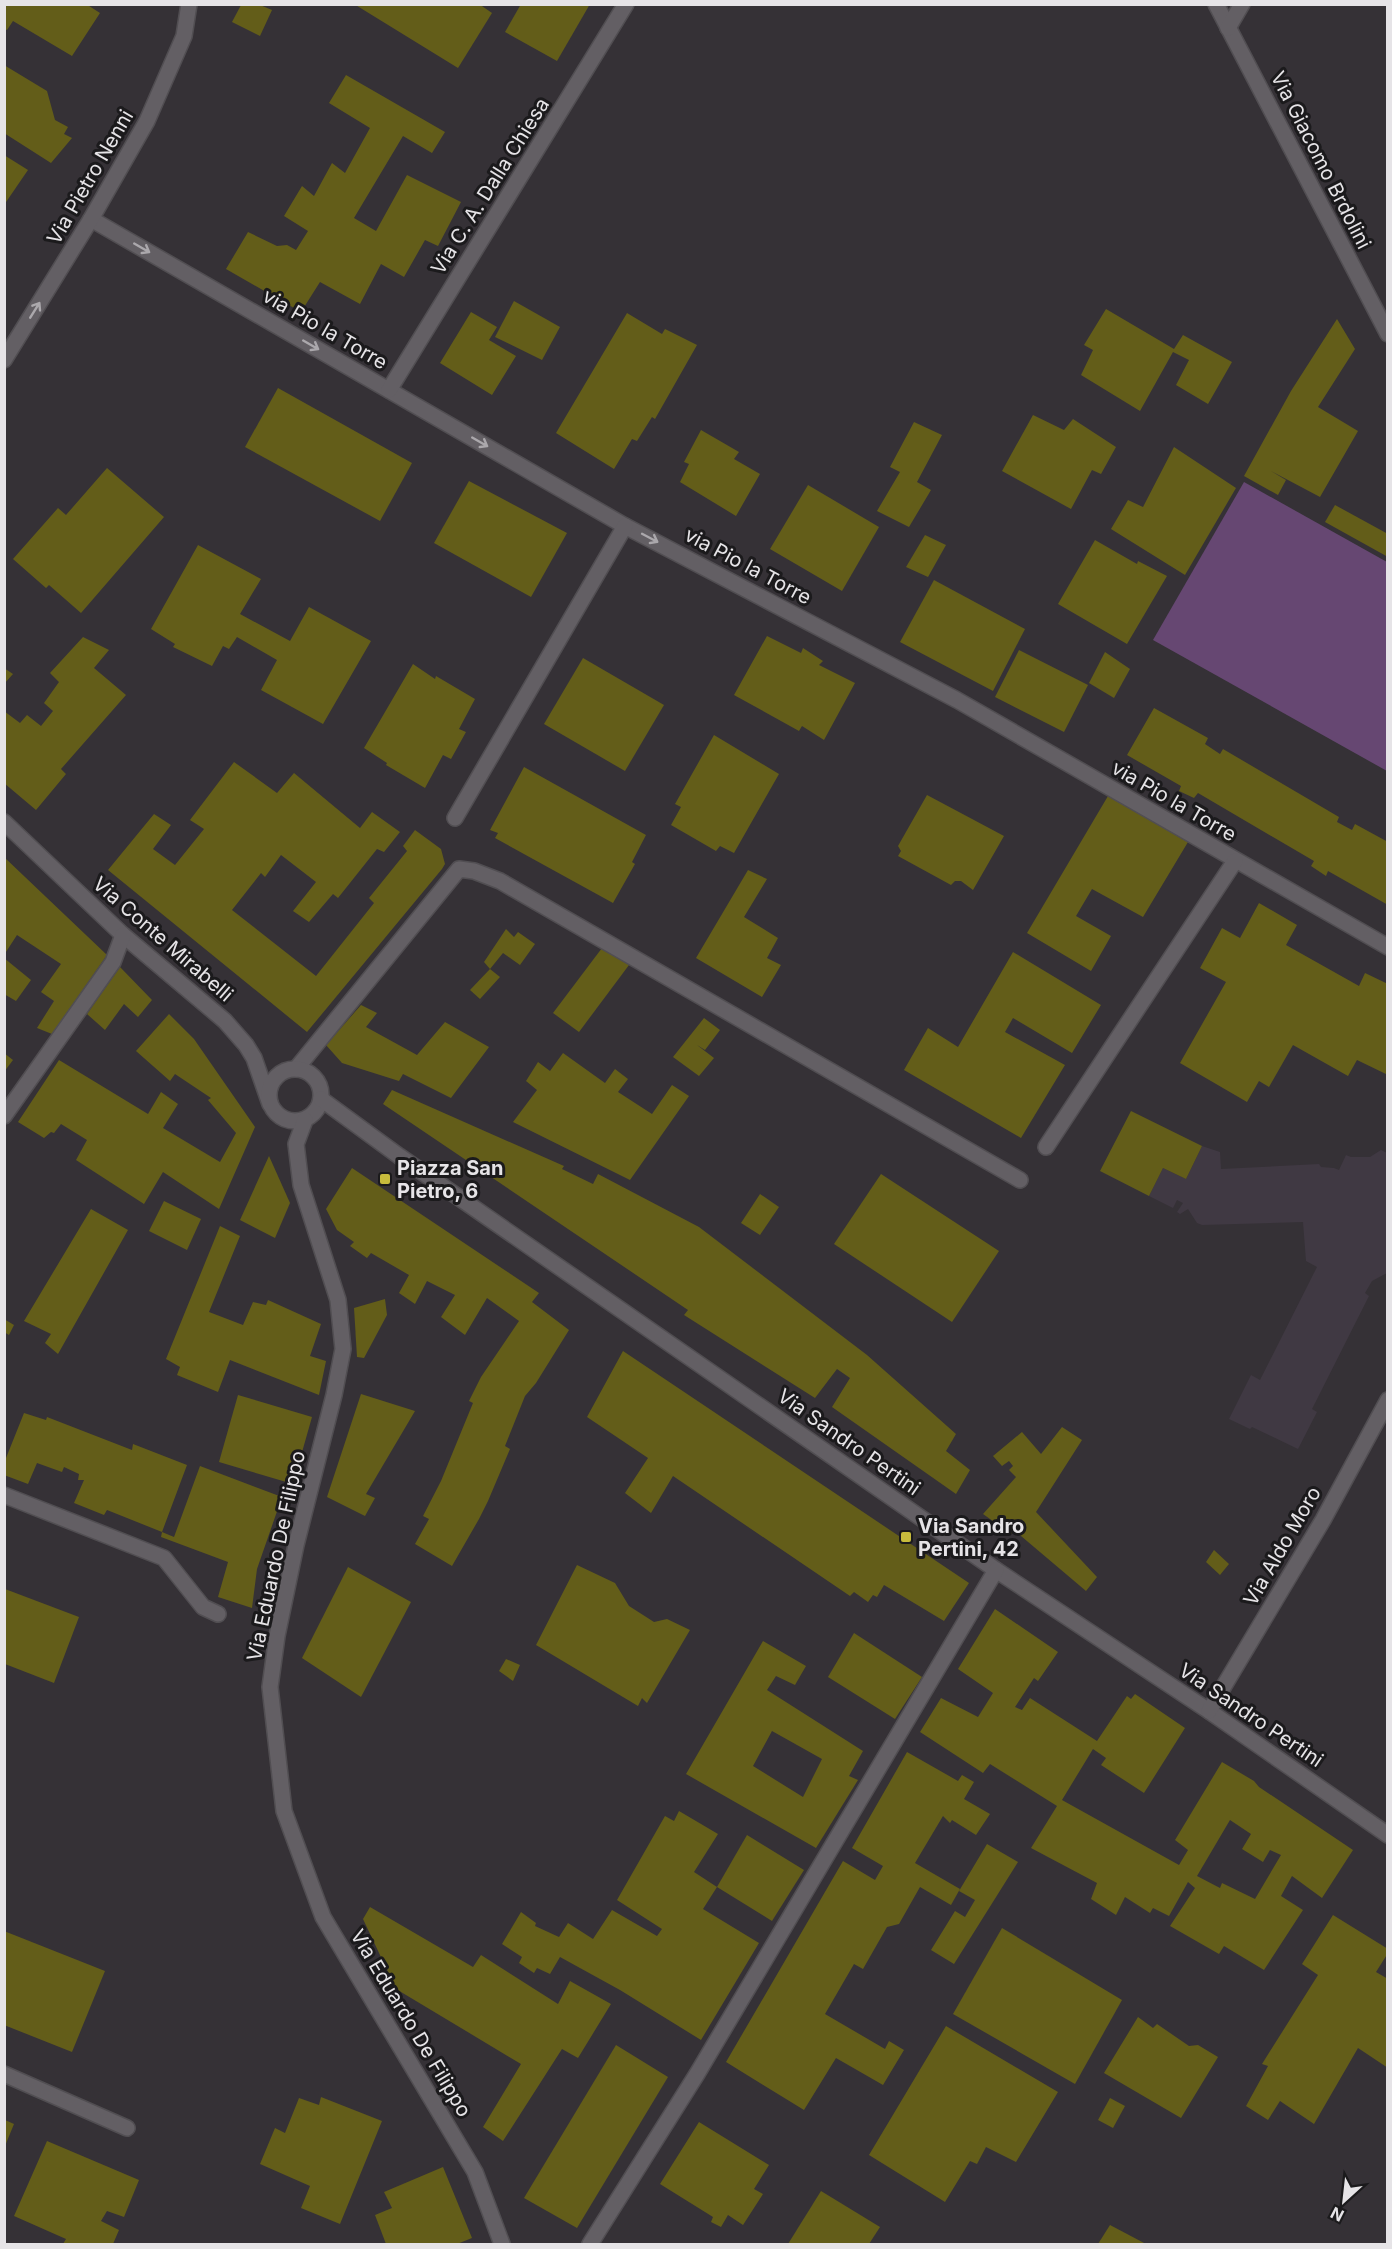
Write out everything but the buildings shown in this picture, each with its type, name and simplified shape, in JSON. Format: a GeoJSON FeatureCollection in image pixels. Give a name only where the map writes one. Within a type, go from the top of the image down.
{"type":"FeatureCollection","features":[{"type":"Feature","properties":{"kind":"street","name":"Via Pietro Nenni"},"geometry":{"type":"LineString","coordinates":[[4,360],[91,219],[147,121],[184,36],[189,4]]}},
{"type":"Feature","properties":{"kind":"street","name":"Via C. A. Dalla Chiesa"},"geometry":{"type":"LineString","coordinates":[[389,390],[626,4]]}},
{"type":"Feature","properties":{"kind":"street","name":"Via Giacomo Brdolini"},"geometry":{"type":"LineString","coordinates":[[1216,4],[1388,334]]}},
{"type":"Feature","properties":{"kind":"street"},"geometry":{"type":"LineString","coordinates":[[1228,27],[1242,4]]}},
{"type":"Feature","properties":{"kind":"street","name":"via Pio la Torre"},"geometry":{"type":"LineString","coordinates":[[91,219],[625,526],[957,700],[1388,947]]}},
{"type":"Feature","properties":{"kind":"street"},"geometry":{"type":"LineString","coordinates":[[455,818],[625,526]]}},
{"type":"Feature","properties":{"kind":"street","name":"Via Conte Mirabelli"},"geometry":{"type":"LineString","coordinates":[[5,825],[123,935],[225,1021],[254,1058],[270,1104]]}},
{"type":"Feature","properties":{"kind":"street"},"geometry":{"type":"LineString","coordinates":[[1046,1147],[1235,861]]}},
{"type":"Feature","properties":{"kind":"street"},"geometry":{"type":"LineString","coordinates":[[296,1069],[459,869],[474,871],[500,881],[1020,1180]]}},
{"type":"Feature","properties":{"kind":"street"},"geometry":{"type":"LineString","coordinates":[[4,1116],[113,962],[123,935]]}},
{"type":"Feature","properties":{"kind":"street"},"geometry":{"type":"LineString","coordinates":[[296,1069],[312,1075],[321,1090],[321,1100],[318,1108],[305,1120],[288,1121],[280,1117],[270,1104],[270,1087],[280,1074],[296,1069]]}},
{"type":"Feature","properties":{"kind":"street","name":"Via Sandro Pertini"},"geometry":{"type":"LineString","coordinates":[[321,1100],[996,1570],[1209,1711],[1388,1835]]}},
{"type":"Feature","properties":{"kind":"street","name":"Via Eduardo De Filippo"},"geometry":{"type":"LineString","coordinates":[[305,1120],[296,1144],[301,1185],[338,1300],[342,1349],[334,1395],[296,1545],[277,1636],[270,1687],[284,1811],[323,1917],[475,2172],[502,2244]]}},
{"type":"Feature","properties":{"kind":"street","name":"Via Aldo Moro"},"geometry":{"type":"LineString","coordinates":[[1209,1711],[1323,1520],[1388,1400]]}},
{"type":"Feature","properties":{"kind":"street"},"geometry":{"type":"LineString","coordinates":[[4,1496],[164,1558],[203,1607],[218,1614]]}},
{"type":"Feature","properties":{"kind":"street"},"geometry":{"type":"LineString","coordinates":[[590,2244],[697,2074],[996,1570]]}},
{"type":"Feature","properties":{"kind":"street"},"geometry":{"type":"LineString","coordinates":[[4,2074],[127,2128]]}},
{"type":"Feature","properties":{"kind":"shaded area"},"geometry":{"type":"Polygon","coordinates":[[[1244,482],[1387,562],[1387,771],[1153,640],[1244,482]]]}},
{"type":"Feature","properties":{"kind":"shaded area"},"geometry":{"type":"Polygon","coordinates":[[[1202,1146],[1220,1152],[1221,1169],[1319,1164],[1321,1167],[1339,1170],[1346,1155],[1370,1157],[1381,1150],[1387,1153],[1387,1273],[1372,1281],[1365,1293],[1369,1296],[1312,1409],[1317,1412],[1298,1449],[1252,1427],[1250,1429],[1229,1419],[1251,1375],[1260,1380],[1317,1267],[1306,1261],[1303,1222],[1202,1225],[1197,1223],[1188,1209],[1180,1214],[1177,1212],[1183,1203],[1177,1200],[1173,1208],[1149,1196],[1163,1168],[1186,1179],[1202,1146]]]}},
{"type":"Feature","properties":{"kind":"place","name":"Piazza San Pietro, 6"},"geometry":{"type":"Point","coordinates":[385,1179]}},
{"type":"Feature","properties":{"kind":"place","name":"Via Sandro Pertini, 42"},"geometry":{"type":"Point","coordinates":[906,1537]}}]}
